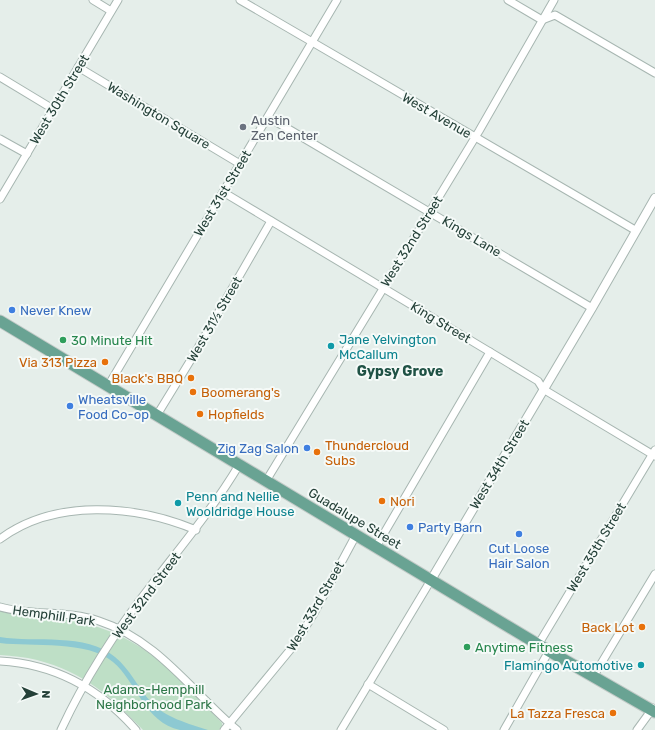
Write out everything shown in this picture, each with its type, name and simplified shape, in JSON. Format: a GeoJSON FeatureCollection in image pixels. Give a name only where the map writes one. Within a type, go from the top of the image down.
{"type":"FeatureCollection","features":[{"type":"Feature","properties":{"kind":"main road","name":"Guadalupe Street"},"geometry":{"type":"LineString","coordinates":[[0,321],[376,546],[549,652],[654,709]]}},
{"type":"Feature","properties":{"kind":"street"},"geometry":{"type":"LineString","coordinates":[[93,0],[111,12]]}},
{"type":"Feature","properties":{"kind":"street","name":"West 30th Street"},"geometry":{"type":"LineString","coordinates":[[0,199],[118,0]]}},
{"type":"Feature","properties":{"kind":"street","name":"West Avenue"},"geometry":{"type":"LineString","coordinates":[[240,0],[635,230]]}},
{"type":"Feature","properties":{"kind":"street","name":"West 31st Street"},"geometry":{"type":"LineString","coordinates":[[108,386],[337,0]]}},
{"type":"Feature","properties":{"kind":"street"},"geometry":{"type":"LineString","coordinates":[[508,0],[542,20],[555,15],[655,73]]}},
{"type":"Feature","properties":{"kind":"street","name":"West 32nd Street"},"geometry":{"type":"LineString","coordinates":[[266,481],[382,287],[475,137],[554,0]]}},
{"type":"Feature","properties":{"kind":"street","name":"Washington Square"},"geometry":{"type":"LineString","coordinates":[[78,67],[240,164]]}},
{"type":"Feature","properties":{"kind":"street"},"geometry":{"type":"LineString","coordinates":[[0,77],[53,109]]}},
{"type":"Feature","properties":{"kind":"street","name":"Kings Lane"},"geometry":{"type":"LineString","coordinates":[[268,117],[592,308]]}},
{"type":"Feature","properties":{"kind":"street"},"geometry":{"type":"LineString","coordinates":[[0,139],[27,154]]}},
{"type":"Feature","properties":{"kind":"street","name":"King Street"},"geometry":{"type":"LineString","coordinates":[[223,192],[538,381],[543,389],[654,454]]}},
{"type":"Feature","properties":{"kind":"street","name":"West 34th Street"},"geometry":{"type":"LineString","coordinates":[[341,730],[592,308],[635,230],[655,198]]}},
{"type":"Feature","properties":{"kind":"street","name":"West 31½ Street"},"geometry":{"type":"LineString","coordinates":[[157,415],[195,354],[271,221]]}},
{"type":"Feature","properties":{"kind":"street"},"geometry":{"type":"LineString","coordinates":[[376,546],[490,352]]}},
{"type":"Feature","properties":{"kind":"street","name":"West 35th Street"},"geometry":{"type":"LineString","coordinates":[[538,645],[654,454]]}},
{"type":"Feature","properties":{"kind":"street","name":"West 32nd Street"},"geometry":{"type":"LineString","coordinates":[[60,730],[84,685],[119,629],[153,583],[196,530],[239,465]]}},
{"type":"Feature","properties":{"kind":"street"},"geometry":{"type":"LineString","coordinates":[[0,539],[21,527],[39,520],[76,511],[91,510],[137,512],[164,518],[196,530]]}},
{"type":"Feature","properties":{"kind":"street","name":"West 33rd Street"},"geometry":{"type":"LineString","coordinates":[[224,730],[295,644],[313,615],[356,535]]}},
{"type":"Feature","properties":{"kind":"street"},"geometry":{"type":"LineString","coordinates":[[593,677],[655,574]]}},
{"type":"Feature","properties":{"kind":"street","name":"Hemphill Park"},"geometry":{"type":"LineString","coordinates":[[0,607],[16,612],[83,617],[100,621],[119,629],[166,660],[201,698],[237,730]]}},
{"type":"Feature","properties":{"kind":"street"},"geometry":{"type":"LineString","coordinates":[[504,730],[549,652]]}},
{"type":"Feature","properties":{"kind":"street"},"geometry":{"type":"LineString","coordinates":[[0,661],[23,662],[46,668],[84,685],[106,700],[122,714],[136,730]]}},
{"type":"Feature","properties":{"kind":"street"},"geometry":{"type":"LineString","coordinates":[[368,684],[444,730]]}},
{"type":"Feature","properties":{"kind":"street"},"geometry":{"type":"LineString","coordinates":[[637,730],[654,709]]}},
{"type":"Feature","properties":{"kind":"green space","name":"Adams-Hemphill Neighborhood Park"},"geometry":{"type":"Polygon","coordinates":[[[0,611],[9,614],[75,621],[99,627],[121,636],[157,659],[173,673],[222,723],[222,726],[219,730],[143,730],[108,696],[82,678],[53,665],[37,660],[0,655],[0,611]]]}},
{"type":"Feature","properties":{"kind":"water"},"geometry":{"type":"Polygon","coordinates":[[[0,637],[14,639],[75,641],[90,644],[103,649],[120,662],[130,673],[146,697],[157,708],[170,716],[208,730],[180,730],[168,726],[158,719],[149,710],[121,670],[113,662],[102,655],[75,647],[0,643],[0,637]]]}},
{"type":"Feature","properties":{"kind":"place","name":"Austin Zen Center"},"geometry":{"type":"Point","coordinates":[243,127]}},
{"type":"Feature","properties":{"kind":"place","name":"Never Knew"},"geometry":{"type":"Point","coordinates":[12,310]}},
{"type":"Feature","properties":{"kind":"place","name":"30 Minute Hit"},"geometry":{"type":"Point","coordinates":[63,340]}},
{"type":"Feature","properties":{"kind":"place","name":"Jane Yelvington McCallum"},"geometry":{"type":"Point","coordinates":[331,346]}},
{"type":"Feature","properties":{"kind":"place","name":"Via 313 Pizza"},"geometry":{"type":"Point","coordinates":[105,362]}},
{"type":"Feature","properties":{"kind":"place","name":"Black's BBQ"},"geometry":{"type":"Point","coordinates":[191,378]}},
{"type":"Feature","properties":{"kind":"place","name":"Boomerang's"},"geometry":{"type":"Point","coordinates":[193,392]}},
{"type":"Feature","properties":{"kind":"place","name":"Wheatsville Food Co-op"},"geometry":{"type":"Point","coordinates":[70,406]}},
{"type":"Feature","properties":{"kind":"place","name":"Hopfields"},"geometry":{"type":"Point","coordinates":[200,414]}},
{"type":"Feature","properties":{"kind":"place","name":"Zig Zag Salon"},"geometry":{"type":"Point","coordinates":[307,448]}},
{"type":"Feature","properties":{"kind":"place","name":"Thundercloud Subs"},"geometry":{"type":"Point","coordinates":[317,452]}},
{"type":"Feature","properties":{"kind":"place","name":"Nori"},"geometry":{"type":"Point","coordinates":[382,501]}},
{"type":"Feature","properties":{"kind":"place","name":"Penn and Nellie Wooldridge House"},"geometry":{"type":"Point","coordinates":[178,503]}},
{"type":"Feature","properties":{"kind":"place","name":"Party Barn"},"geometry":{"type":"Point","coordinates":[410,527]}},
{"type":"Feature","properties":{"kind":"place","name":"Cut Loose Hair Salon"},"geometry":{"type":"Point","coordinates":[519,534]}},
{"type":"Feature","properties":{"kind":"place","name":"Back Lot"},"geometry":{"type":"Point","coordinates":[642,627]}},
{"type":"Feature","properties":{"kind":"place","name":"Anytime Fitness"},"geometry":{"type":"Point","coordinates":[467,647]}},
{"type":"Feature","properties":{"kind":"place","name":"Flamingo Automotive"},"geometry":{"type":"Point","coordinates":[641,665]}},
{"type":"Feature","properties":{"kind":"place","name":"La Tazza Fresca"},"geometry":{"type":"Point","coordinates":[613,713]}},
{"type":"Feature","properties":{"kind":"district","name":"Gypsy Grove"},"geometry":{"type":"Point","coordinates":[400,371]}}]}
